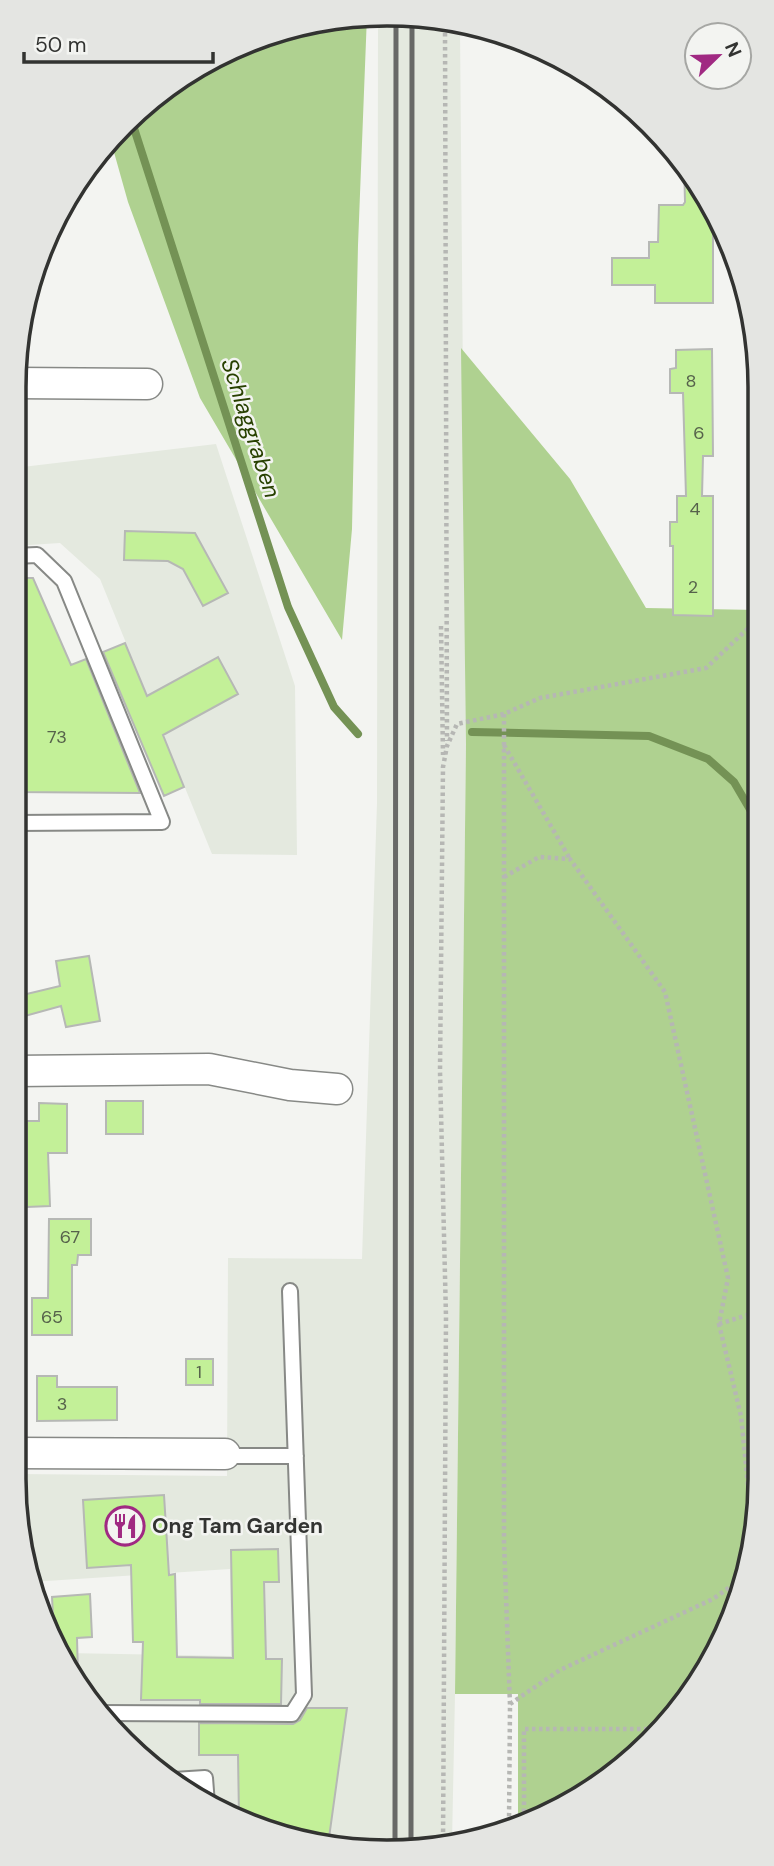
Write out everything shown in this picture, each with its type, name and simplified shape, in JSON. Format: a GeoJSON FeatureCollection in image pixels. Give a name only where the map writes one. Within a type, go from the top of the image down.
{"type":"FeatureCollection","features":[{"type":"Feature","properties":{"kind":"street"},"geometry":{"type":"LineString","coordinates":[[26,383],[147,384]]}},
{"type":"Feature","properties":{"kind":"street"},"geometry":{"type":"LineString","coordinates":[[26,1070],[209,1069],[290,1085],[337,1089]]}},
{"type":"Feature","properties":{"kind":"street"},"geometry":{"type":"LineString","coordinates":[[26,1453],[225,1454]]}},
{"type":"Feature","properties":{"kind":"lane"},"geometry":{"type":"LineString","coordinates":[[26,555],[37,555],[64,581],[162,822],[26,823]]}},
{"type":"Feature","properties":{"kind":"lane"},"geometry":{"type":"LineString","coordinates":[[113,1713],[292,1714],[304,1695],[290,1291]]}},
{"type":"Feature","properties":{"kind":"lane"},"geometry":{"type":"LineString","coordinates":[[225,1454],[296,1456]]}},
{"type":"Feature","properties":{"kind":"lane"},"geometry":{"type":"LineString","coordinates":[[187,1779],[205,1778],[206,1790]]}},
{"type":"Feature","properties":{"kind":"path"},"geometry":{"type":"LineString","coordinates":[[443,767],[447,746],[445,31]]}},
{"type":"Feature","properties":{"kind":"path"},"geometry":{"type":"LineString","coordinates":[[441,626],[443,767],[440,1071],[446,1317],[443,1835]]}},
{"type":"Feature","properties":{"kind":"path"},"geometry":{"type":"LineString","coordinates":[[447,746],[457,724],[504,714],[540,698],[706,668],[748,628]]}},
{"type":"Feature","properties":{"kind":"path"},"geometry":{"type":"LineString","coordinates":[[504,714],[504,1542],[510,1705],[509,1819]]}},
{"type":"Feature","properties":{"kind":"path"},"geometry":{"type":"LineString","coordinates":[[504,744],[570,859],[665,992],[728,1278],[719,1324],[741,1416],[748,1484]]}},
{"type":"Feature","properties":{"kind":"path"},"geometry":{"type":"LineString","coordinates":[[504,877],[539,857],[570,859]]}},
{"type":"Feature","properties":{"kind":"path"},"geometry":{"type":"LineString","coordinates":[[719,1324],[748,1315]]}},
{"type":"Feature","properties":{"kind":"path"},"geometry":{"type":"LineString","coordinates":[[510,1705],[560,1670],[713,1599],[731,1586]]}},
{"type":"Feature","properties":{"kind":"path"},"geometry":{"type":"LineString","coordinates":[[524,1812],[524,1729],[647,1729]]}},
{"type":"Feature","properties":{"kind":"shaded area"},"geometry":{"type":"Polygon","coordinates":[[[378,26],[387,26],[460,34],[466,744],[452,1834],[387,1840],[317,1833],[271,1821],[227,1803],[167,1765],[132,1734],[101,1699],[71,1653],[231,1656],[230,1569],[41,1581],[29,1526],[26,1479],[26,1474],[227,1476],[228,1258],[362,1259],[377,803],[378,26]]]}},
{"type":"Feature","properties":{"kind":"shaded area"},"geometry":{"type":"Polygon","coordinates":[[[216,444],[295,686],[297,855],[212,854],[100,579],[60,543],[26,545],[26,467],[216,444]]]}},
{"type":"Feature","properties":{"kind":"green space"},"geometry":{"type":"Polygon","coordinates":[[[367,27],[358,245],[352,529],[342,640],[200,398],[128,202],[114,152],[167,101],[227,63],[271,45],[317,33],[367,27]]]}},
{"type":"Feature","properties":{"kind":"green space"},"geometry":{"type":"Polygon","coordinates":[[[461,348],[570,479],[646,608],[748,610],[748,1479],[741,1549],[729,1595],[711,1639],[687,1679],[658,1717],[625,1750],[587,1779],[547,1803],[518,1815],[518,1694],[455,1694],[466,744],[461,348]]]}},
{"type":"Feature","properties":{"kind":"building"},"geometry":{"type":"Polygon","coordinates":[[[685,183],[713,232],[713,303],[655,303],[655,285],[612,285],[612,258],[649,258],[649,242],[658,242],[659,205],[683,205],[685,183]]]}},
{"type":"Feature","properties":{"kind":"building"},"geometry":{"type":"Polygon","coordinates":[[[712,349],[713,456],[703,456],[702,496],[713,496],[713,616],[673,615],[673,546],[670,546],[670,522],[677,522],[677,496],[686,496],[683,393],[670,393],[670,369],[676,368],[676,350],[712,349]]]}},
{"type":"Feature","properties":{"kind":"building"},"geometry":{"type":"Polygon","coordinates":[[[125,531],[195,533],[228,593],[203,606],[183,569],[168,561],[124,560],[125,531]]]}},
{"type":"Feature","properties":{"kind":"building"},"geometry":{"type":"Polygon","coordinates":[[[26,578],[33,578],[71,665],[86,659],[140,793],[26,792],[26,578]]]}},
{"type":"Feature","properties":{"kind":"building"},"geometry":{"type":"Polygon","coordinates":[[[125,643],[147,696],[218,657],[238,694],[163,735],[184,787],[164,796],[103,652],[125,643]]]}},
{"type":"Feature","properties":{"kind":"building"},"geometry":{"type":"Polygon","coordinates":[[[89,956],[100,1021],[66,1027],[61,1006],[26,1016],[26,994],[60,986],[56,961],[89,956]]]}},
{"type":"Feature","properties":{"kind":"building"},"geometry":{"type":"Polygon","coordinates":[[[106,1101],[143,1101],[143,1134],[106,1134],[106,1101]]]}},
{"type":"Feature","properties":{"kind":"building"},"geometry":{"type":"Polygon","coordinates":[[[39,1103],[67,1104],[67,1153],[48,1153],[50,1206],[27,1207],[27,1121],[39,1121],[39,1103]]]}},
{"type":"Feature","properties":{"kind":"building"},"geometry":{"type":"Polygon","coordinates":[[[49,1219],[91,1219],[91,1255],[78,1255],[77,1265],[72,1265],[72,1335],[32,1335],[32,1298],[48,1298],[49,1219]]]}},
{"type":"Feature","properties":{"kind":"building"},"geometry":{"type":"Polygon","coordinates":[[[186,1359],[213,1359],[213,1385],[186,1385],[186,1359]]]}},
{"type":"Feature","properties":{"kind":"building"},"geometry":{"type":"Polygon","coordinates":[[[37,1376],[57,1376],[57,1387],[117,1387],[117,1420],[37,1421],[37,1376]]]}},
{"type":"Feature","properties":{"kind":"building"},"geometry":{"type":"Polygon","coordinates":[[[164,1495],[169,1575],[175,1574],[177,1657],[233,1658],[231,1550],[278,1549],[279,1582],[264,1582],[266,1659],[282,1659],[281,1704],[200,1704],[200,1700],[141,1700],[143,1642],[133,1642],[131,1565],[87,1568],[83,1500],[164,1495]]]}},
{"type":"Feature","properties":{"kind":"building"},"geometry":{"type":"Polygon","coordinates":[[[90,1594],[92,1637],[77,1638],[78,1663],[53,1614],[52,1597],[90,1594]]]}},
{"type":"Feature","properties":{"kind":"building"},"geometry":{"type":"Polygon","coordinates":[[[307,1708],[347,1708],[329,1835],[271,1821],[239,1808],[238,1755],[199,1755],[199,1723],[293,1724],[300,1720],[307,1708]]]}},
{"type":"Feature","properties":{"kind":"waterway","name":"Schlaggraben"},"geometry":{"type":"LineString","coordinates":[[134,130],[288,607],[334,707],[358,734]]}},
{"type":"Feature","properties":{"kind":"waterway","name":"Schlaggraben"},"geometry":{"type":"LineString","coordinates":[[472,732],[649,736],[708,759],[734,782],[748,806]]}},
{"type":"Feature","properties":{"kind":"railway"},"geometry":{"type":"LineString","coordinates":[[395,1840],[396,26]]}},
{"type":"Feature","properties":{"kind":"railway"},"geometry":{"type":"LineString","coordinates":[[411,1839],[412,27]]}},
{"type":"Feature","properties":{"kind":"place","name":"Ong Tam Garden"},"geometry":{"type":"Point","coordinates":[125,1526]}}]}
